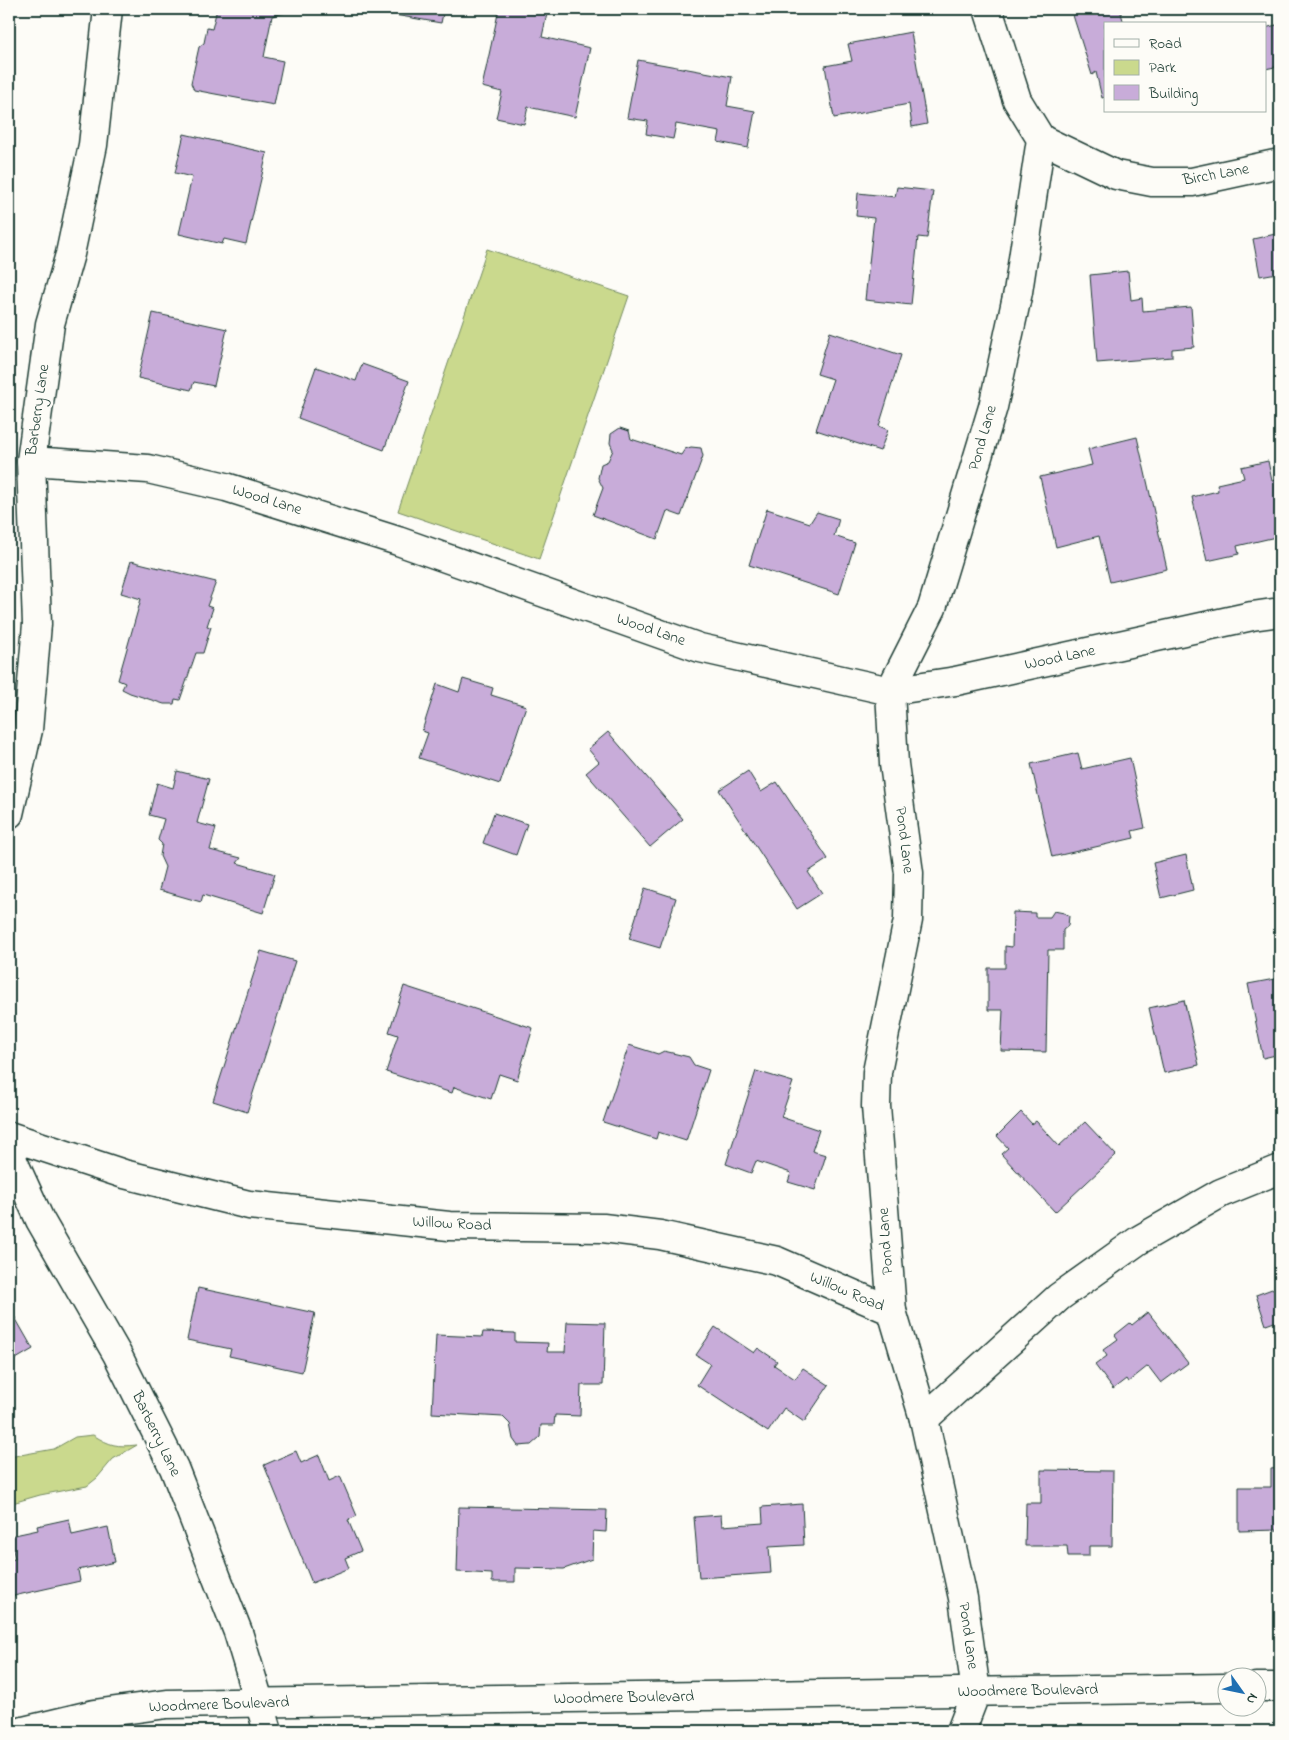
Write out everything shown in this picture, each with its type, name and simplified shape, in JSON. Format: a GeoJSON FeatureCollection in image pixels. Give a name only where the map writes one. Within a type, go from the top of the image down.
{"type":"FeatureCollection","features":[{"type":"Feature","properties":{"kind":"street","name":"Barberry Lane"},"geometry":{"type":"LineString","coordinates":[[9,814],[28,730],[37,624],[31,462],[50,324],[70,254],[93,145],[108,9]]}},
{"type":"Feature","properties":{"kind":"street"},"geometry":{"type":"LineString","coordinates":[[988,9],[1017,100],[1041,139]]}},
{"type":"Feature","properties":{"kind":"street","name":"Birch Lane"},"geometry":{"type":"LineString","coordinates":[[1041,139],[1116,175],[1152,182],[1192,182],[1280,163]]}},
{"type":"Feature","properties":{"kind":"street","name":"Pond Lane"},"geometry":{"type":"LineString","coordinates":[[976,1692],[963,1598],[924,1419],[892,1311],[876,1106],[877,1072],[908,920],[909,872],[894,764],[890,691],[932,608],[993,407],[1018,292],[1041,139]]}},
{"type":"Feature","properties":{"kind":"street","name":"Wood Lane"},"geometry":{"type":"LineString","coordinates":[[31,462],[148,469],[226,487],[398,541],[700,648],[890,691],[956,681],[1252,616],[1280,612]]}},
{"type":"Feature","properties":{"kind":"street","name":"Willow Road"},"geometry":{"type":"LineString","coordinates":[[9,1136],[124,1174],[249,1205],[449,1226],[603,1228],[660,1235],[777,1261],[892,1311]]}},
{"type":"Feature","properties":{"kind":"street","name":"Barberry Lane"},"geometry":{"type":"LineString","coordinates":[[9,1152],[40,1220],[117,1354],[174,1468],[238,1632],[268,1731]]}},
{"type":"Feature","properties":{"kind":"street"},"geometry":{"type":"LineString","coordinates":[[924,1419],[1059,1297],[1139,1240],[1221,1194],[1280,1169]]}},
{"type":"Feature","properties":{"kind":"street"},"geometry":{"type":"LineString","coordinates":[[1266,1687],[1280,1687]]}},
{"type":"Feature","properties":{"kind":"street","name":"Woodmere Boulevard"},"geometry":{"type":"LineString","coordinates":[[23,1731],[94,1714],[167,1704],[1216,1688]]}},
{"type":"Feature","properties":{"kind":"street"},"geometry":{"type":"LineString","coordinates":[[961,1731],[976,1692]]}},
{"type":"Feature","properties":{"kind":"green space"},"geometry":{"type":"Polygon","coordinates":[[[487,249],[629,296],[539,559],[398,511],[487,249]]]}},
{"type":"Feature","properties":{"kind":"green space"},"geometry":{"type":"Polygon","coordinates":[[[93,1435],[114,1445],[137,1445],[113,1459],[97,1478],[87,1486],[40,1495],[9,1504],[9,1457],[54,1449],[75,1437],[93,1435]]]}},
{"type":"Feature","properties":{"kind":"building"},"geometry":{"type":"Polygon","coordinates":[[[217,9],[285,9],[284,13],[272,16],[264,57],[283,61],[274,105],[194,90],[191,83],[199,47],[204,43],[207,28],[212,29],[217,9]]]}},
{"type":"Feature","properties":{"kind":"building"},"geometry":{"type":"Polygon","coordinates":[[[389,9],[444,9],[441,23],[389,14],[389,9]]]}},
{"type":"Feature","properties":{"kind":"building"},"geometry":{"type":"Polygon","coordinates":[[[499,9],[548,9],[542,37],[590,48],[575,117],[528,107],[524,124],[496,118],[502,92],[482,87],[499,9]]]}},
{"type":"Feature","properties":{"kind":"building"},"geometry":{"type":"Polygon","coordinates":[[[1071,9],[1120,9],[1123,22],[1104,22],[1104,97],[1102,98],[1096,72],[1092,75],[1071,9]]]}},
{"type":"Feature","properties":{"kind":"building"},"geometry":{"type":"Polygon","coordinates":[[[1280,24],[1280,66],[1266,69],[1266,28],[1280,24]]]}},
{"type":"Feature","properties":{"kind":"building"},"geometry":{"type":"Polygon","coordinates":[[[911,32],[927,124],[912,127],[909,104],[834,118],[825,66],[852,61],[848,44],[911,32]]]}},
{"type":"Feature","properties":{"kind":"building"},"geometry":{"type":"Polygon","coordinates":[[[638,60],[732,77],[727,106],[755,111],[748,148],[718,142],[720,132],[676,124],[673,139],[646,134],[648,121],[627,118],[638,60]]]}},
{"type":"Feature","properties":{"kind":"building"},"geometry":{"type":"Polygon","coordinates":[[[184,134],[267,153],[246,244],[224,239],[222,244],[179,234],[192,177],[175,173],[184,134]]]}},
{"type":"Feature","properties":{"kind":"building"},"geometry":{"type":"Polygon","coordinates":[[[897,187],[933,191],[927,238],[918,237],[911,305],[865,300],[874,218],[856,216],[858,193],[895,197],[897,187]]]}},
{"type":"Feature","properties":{"kind":"building"},"geometry":{"type":"Polygon","coordinates":[[[1280,233],[1280,294],[1277,273],[1260,276],[1253,239],[1280,233]]]}},
{"type":"Feature","properties":{"kind":"building"},"geometry":{"type":"Polygon","coordinates":[[[1128,271],[1131,300],[1142,298],[1143,311],[1191,307],[1194,347],[1172,349],[1172,357],[1097,363],[1090,275],[1128,271]]]}},
{"type":"Feature","properties":{"kind":"building"},"geometry":{"type":"Polygon","coordinates":[[[153,313],[227,329],[214,386],[194,382],[191,390],[138,378],[153,313]]]}},
{"type":"Feature","properties":{"kind":"building"},"geometry":{"type":"Polygon","coordinates":[[[830,332],[901,355],[879,426],[888,430],[880,451],[816,430],[833,379],[817,374],[830,332]]]}},
{"type":"Feature","properties":{"kind":"building"},"geometry":{"type":"Polygon","coordinates":[[[362,364],[409,381],[384,450],[298,418],[316,367],[356,381],[362,364]]]}},
{"type":"Feature","properties":{"kind":"building"},"geometry":{"type":"Polygon","coordinates":[[[620,428],[629,431],[631,439],[681,455],[685,449],[691,447],[701,448],[703,456],[681,516],[667,511],[657,539],[593,515],[603,488],[598,478],[601,464],[608,461],[613,450],[610,443],[611,434],[620,428]]]}},
{"type":"Feature","properties":{"kind":"building"},"geometry":{"type":"Polygon","coordinates":[[[1137,437],[1167,569],[1110,582],[1099,536],[1056,547],[1040,477],[1092,465],[1088,449],[1137,437]]]}},
{"type":"Feature","properties":{"kind":"building"},"geometry":{"type":"Polygon","coordinates":[[[1268,461],[1272,481],[1280,479],[1280,536],[1237,546],[1239,554],[1207,561],[1192,497],[1218,491],[1217,484],[1244,478],[1241,467],[1268,461]]]}},
{"type":"Feature","properties":{"kind":"building"},"geometry":{"type":"Polygon","coordinates":[[[767,509],[810,523],[817,512],[839,519],[834,536],[855,543],[839,594],[749,565],[767,509]]]}},
{"type":"Feature","properties":{"kind":"building"},"geometry":{"type":"Polygon","coordinates":[[[131,561],[216,582],[207,606],[213,608],[207,626],[211,627],[203,653],[196,653],[180,700],[175,699],[174,704],[164,704],[130,693],[122,689],[125,683],[118,680],[141,599],[121,593],[131,561]]]}},
{"type":"Feature","properties":{"kind":"building"},"geometry":{"type":"Polygon","coordinates":[[[463,679],[493,688],[491,695],[526,706],[500,784],[419,758],[428,733],[422,731],[437,684],[459,692],[463,679]]]}},
{"type":"Feature","properties":{"kind":"building"},"geometry":{"type":"Polygon","coordinates":[[[608,732],[683,819],[650,847],[586,773],[599,762],[588,749],[608,732]]]}},
{"type":"Feature","properties":{"kind":"building"},"geometry":{"type":"Polygon","coordinates":[[[1078,753],[1082,769],[1130,758],[1145,828],[1132,831],[1134,838],[1052,857],[1031,764],[1078,753]]]}},
{"type":"Feature","properties":{"kind":"building"},"geometry":{"type":"Polygon","coordinates":[[[177,771],[209,779],[197,823],[216,828],[210,850],[241,858],[237,863],[275,874],[263,913],[203,895],[201,902],[159,890],[165,867],[160,856],[162,844],[158,840],[164,819],[149,815],[157,783],[173,788],[177,771]]]}},
{"type":"Feature","properties":{"kind":"building"},"geometry":{"type":"Polygon","coordinates":[[[748,771],[761,792],[777,782],[828,859],[808,872],[822,893],[797,909],[719,790],[748,771]]]}},
{"type":"Feature","properties":{"kind":"building"},"geometry":{"type":"Polygon","coordinates":[[[494,813],[527,824],[516,855],[483,843],[494,813]]]}},
{"type":"Feature","properties":{"kind":"building"},"geometry":{"type":"Polygon","coordinates":[[[1186,855],[1193,890],[1161,898],[1153,863],[1186,855]]]}},
{"type":"Feature","properties":{"kind":"building"},"geometry":{"type":"Polygon","coordinates":[[[645,888],[676,898],[660,948],[629,939],[645,888]]]}},
{"type":"Feature","properties":{"kind":"building"},"geometry":{"type":"Polygon","coordinates":[[[1054,911],[1069,916],[1068,926],[1063,930],[1063,950],[1048,950],[1046,1052],[1001,1051],[1003,1010],[988,1010],[988,968],[1005,968],[1005,946],[1012,947],[1013,912],[1035,913],[1035,917],[1050,917],[1054,911]]]}},
{"type":"Feature","properties":{"kind":"building"},"geometry":{"type":"Polygon","coordinates":[[[261,951],[295,961],[247,1112],[213,1101],[261,951]]]}},
{"type":"Feature","properties":{"kind":"building"},"geometry":{"type":"Polygon","coordinates":[[[1280,978],[1280,1054],[1263,1058],[1248,984],[1280,978]]]}},
{"type":"Feature","properties":{"kind":"building"},"geometry":{"type":"Polygon","coordinates":[[[404,986],[533,1028],[517,1080],[499,1074],[491,1099],[454,1087],[452,1093],[386,1072],[398,1035],[389,1032],[404,986]]]}},
{"type":"Feature","properties":{"kind":"building"},"geometry":{"type":"Polygon","coordinates":[[[1184,1000],[1199,1065],[1164,1073],[1149,1008],[1184,1000]]]}},
{"type":"Feature","properties":{"kind":"building"},"geometry":{"type":"Polygon","coordinates":[[[629,1045],[658,1054],[664,1051],[689,1057],[694,1065],[709,1070],[686,1141],[658,1132],[656,1139],[603,1122],[629,1045]]]}},
{"type":"Feature","properties":{"kind":"building"},"geometry":{"type":"Polygon","coordinates":[[[756,1071],[793,1082],[781,1117],[819,1130],[812,1151],[826,1155],[815,1190],[788,1182],[791,1173],[756,1161],[751,1173],[726,1164],[756,1071]]]}},
{"type":"Feature","properties":{"kind":"building"},"geometry":{"type":"Polygon","coordinates":[[[1021,1112],[1032,1124],[1036,1121],[1059,1146],[1085,1122],[1116,1155],[1055,1212],[1001,1154],[1008,1148],[997,1136],[1021,1112]]]}},
{"type":"Feature","properties":{"kind":"building"},"geometry":{"type":"Polygon","coordinates":[[[1280,1286],[1280,1320],[1266,1325],[1256,1295],[1280,1286]]]}},
{"type":"Feature","properties":{"kind":"building"},"geometry":{"type":"Polygon","coordinates":[[[198,1288],[315,1313],[302,1372],[229,1356],[231,1349],[187,1340],[198,1288]]]}},
{"type":"Feature","properties":{"kind":"building"},"geometry":{"type":"Polygon","coordinates":[[[9,1307],[33,1349],[9,1363],[9,1307]]]}},
{"type":"Feature","properties":{"kind":"building"},"geometry":{"type":"Polygon","coordinates":[[[1148,1312],[1188,1363],[1161,1383],[1148,1366],[1128,1382],[1126,1379],[1113,1389],[1095,1365],[1107,1356],[1103,1350],[1118,1339],[1115,1335],[1130,1323],[1132,1325],[1148,1312]]]}},
{"type":"Feature","properties":{"kind":"building"},"geometry":{"type":"Polygon","coordinates":[[[567,1322],[605,1323],[603,1385],[581,1385],[580,1416],[555,1415],[554,1425],[541,1425],[540,1437],[531,1445],[518,1446],[513,1439],[510,1424],[503,1417],[432,1413],[436,1335],[482,1337],[483,1332],[515,1333],[515,1342],[548,1343],[547,1352],[565,1352],[567,1322]]]}},
{"type":"Feature","properties":{"kind":"building"},"geometry":{"type":"Polygon","coordinates":[[[715,1327],[754,1353],[758,1348],[777,1361],[774,1365],[795,1379],[803,1368],[829,1385],[804,1422],[784,1408],[768,1432],[697,1385],[710,1364],[696,1355],[715,1327]]]}},
{"type":"Feature","properties":{"kind":"building"},"geometry":{"type":"Polygon","coordinates":[[[296,1451],[301,1463],[319,1455],[329,1481],[340,1476],[357,1516],[348,1520],[361,1551],[345,1558],[349,1568],[312,1583],[264,1465],[296,1451]]]}},
{"type":"Feature","properties":{"kind":"building"},"geometry":{"type":"Polygon","coordinates":[[[1280,1468],[1280,1530],[1239,1531],[1239,1487],[1271,1487],[1271,1469],[1280,1468]]]}},
{"type":"Feature","properties":{"kind":"building"},"geometry":{"type":"Polygon","coordinates":[[[1041,1470],[1113,1471],[1112,1546],[1089,1546],[1089,1556],[1068,1556],[1067,1546],[1025,1546],[1026,1503],[1041,1503],[1041,1470]]]}},
{"type":"Feature","properties":{"kind":"building"},"geometry":{"type":"Polygon","coordinates":[[[802,1504],[804,1545],[769,1547],[771,1573],[699,1578],[694,1517],[721,1515],[722,1526],[763,1523],[762,1507],[802,1504]]]}},
{"type":"Feature","properties":{"kind":"building"},"geometry":{"type":"Polygon","coordinates":[[[459,1507],[607,1510],[606,1532],[593,1531],[592,1559],[564,1569],[515,1568],[515,1582],[492,1582],[492,1574],[457,1572],[459,1507]]]}},
{"type":"Feature","properties":{"kind":"building"},"geometry":{"type":"Polygon","coordinates":[[[69,1519],[72,1535],[108,1527],[115,1562],[78,1570],[80,1581],[9,1597],[9,1560],[15,1559],[10,1536],[38,1530],[37,1526],[69,1519]]]}}]}
